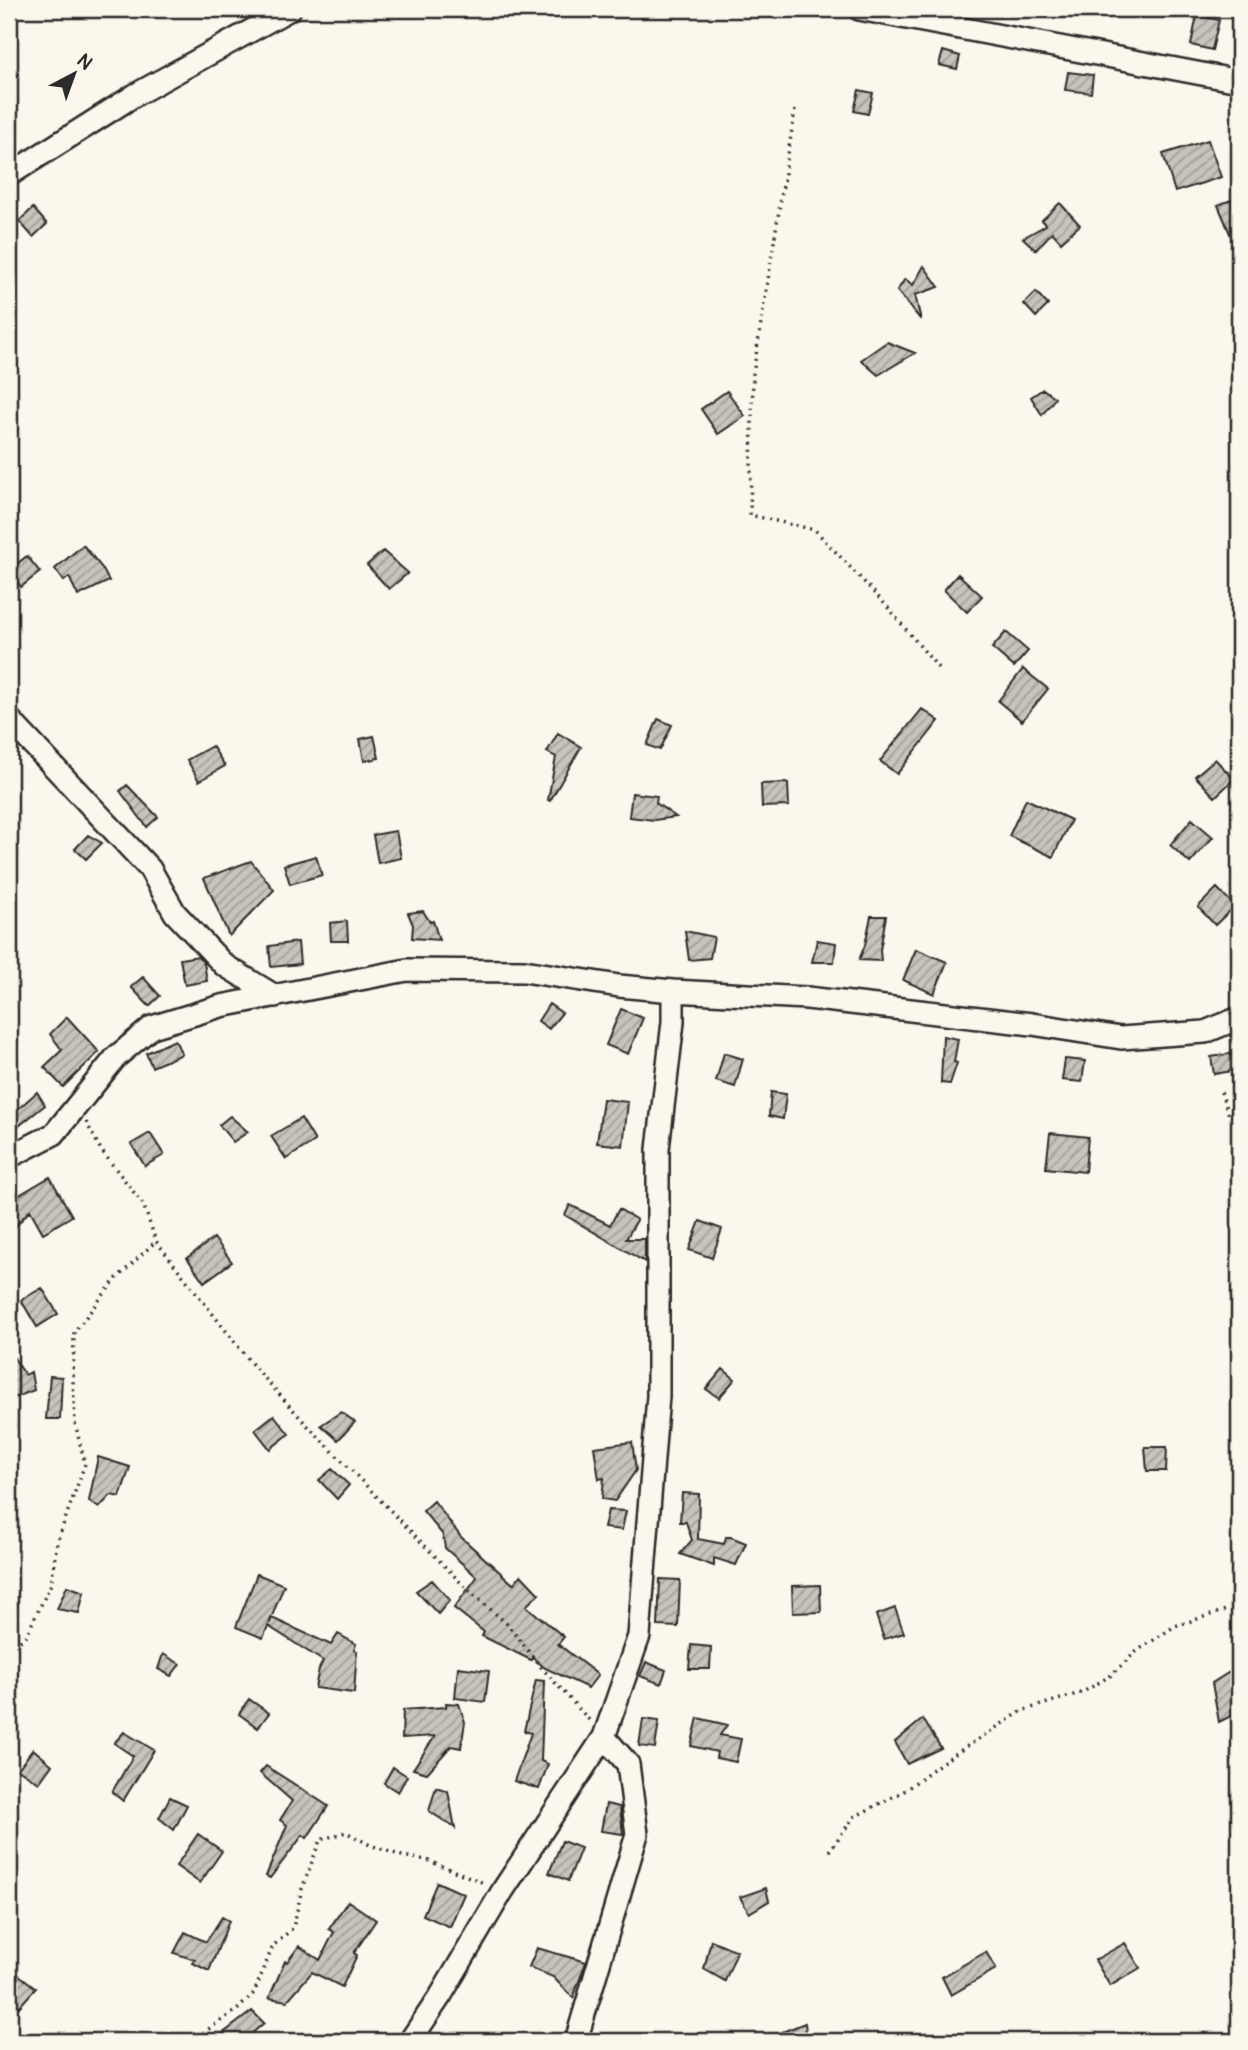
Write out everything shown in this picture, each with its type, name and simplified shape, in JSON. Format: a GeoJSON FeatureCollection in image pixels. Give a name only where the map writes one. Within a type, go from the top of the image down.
{"type":"FeatureCollection","features":[{"type":"Feature","properties":{"kind":"street"},"geometry":{"type":"LineString","coordinates":[[9,175],[135,95],[290,9]]}},
{"type":"Feature","properties":{"kind":"street"},"geometry":{"type":"LineString","coordinates":[[859,9],[1239,82]]}},
{"type":"Feature","properties":{"kind":"street"},"geometry":{"type":"LineString","coordinates":[[9,719],[150,869],[175,913],[225,965],[275,996]]}},
{"type":"Feature","properties":{"kind":"street"},"geometry":{"type":"LineString","coordinates":[[9,1157],[54,1134],[116,1057],[152,1027],[221,1006],[407,970],[524,971],[619,986],[807,998],[1032,1024],[1121,1038],[1205,1031],[1239,1018]]}},
{"type":"Feature","properties":{"kind":"street"},"geometry":{"type":"LineString","coordinates":[[410,2041],[441,1995],[503,1890],[604,1737],[639,1636],[658,1396],[658,1149],[673,1022],[673,991]]}},
{"type":"Feature","properties":{"kind":"street"},"geometry":{"type":"LineString","coordinates":[[576,2041],[637,1834],[628,1764],[604,1737]]}},
{"type":"Feature","properties":{"kind":"path"},"geometry":{"type":"LineString","coordinates":[[795,110],[753,374],[750,515],[815,530],[884,603],[940,670]]}},
{"type":"Feature","properties":{"kind":"path"},"geometry":{"type":"LineString","coordinates":[[1221,1092],[1233,1124],[1239,1129]]}},
{"type":"Feature","properties":{"kind":"path"},"geometry":{"type":"LineString","coordinates":[[77,1105],[101,1150],[143,1204],[156,1241],[251,1363],[306,1424],[466,1588],[506,1623],[541,1667],[604,1737]]}},
{"type":"Feature","properties":{"kind":"path"},"geometry":{"type":"LineString","coordinates":[[9,1650],[26,1636],[51,1584],[57,1542],[85,1464],[75,1423],[74,1332],[116,1279],[156,1241]]}},
{"type":"Feature","properties":{"kind":"path"},"geometry":{"type":"LineString","coordinates":[[829,1851],[854,1817],[904,1791],[941,1763],[1022,1711],[1083,1692],[1110,1676],[1137,1651],[1175,1626],[1239,1606]]}},
{"type":"Feature","properties":{"kind":"path"},"geometry":{"type":"LineString","coordinates":[[191,2041],[238,2009],[254,1993],[273,1945],[293,1928],[302,1889],[320,1840],[346,1832],[370,1845],[402,1856],[427,1860],[503,1890]]}},
{"type":"Feature","properties":{"kind":"building"},"geometry":{"type":"Polygon","coordinates":[[[1197,15],[1219,20],[1212,50],[1191,45],[1197,15]]]}},
{"type":"Feature","properties":{"kind":"building"},"geometry":{"type":"Polygon","coordinates":[[[943,51],[960,56],[957,69],[939,65],[943,51]]]}},
{"type":"Feature","properties":{"kind":"building"},"geometry":{"type":"Polygon","coordinates":[[[1068,72],[1093,75],[1091,93],[1065,90],[1068,72]]]}},
{"type":"Feature","properties":{"kind":"building"},"geometry":{"type":"Polygon","coordinates":[[[859,90],[873,93],[868,114],[854,111],[859,90]]]}},
{"type":"Feature","properties":{"kind":"building"},"geometry":{"type":"Polygon","coordinates":[[[1208,140],[1221,177],[1175,192],[1163,154],[1208,140]]]}},
{"type":"Feature","properties":{"kind":"building"},"geometry":{"type":"Polygon","coordinates":[[[1239,197],[1239,255],[1218,205],[1239,197]]]}},
{"type":"Feature","properties":{"kind":"building"},"geometry":{"type":"Polygon","coordinates":[[[1060,203],[1080,225],[1061,242],[1052,232],[1036,250],[1023,238],[1046,225],[1042,220],[1060,203]]]}},
{"type":"Feature","properties":{"kind":"building"},"geometry":{"type":"Polygon","coordinates":[[[33,208],[47,224],[33,237],[19,221],[33,208]]]}},
{"type":"Feature","properties":{"kind":"building"},"geometry":{"type":"Polygon","coordinates":[[[924,266],[939,287],[915,295],[921,320],[897,291],[905,279],[913,285],[924,266]]]}},
{"type":"Feature","properties":{"kind":"building"},"geometry":{"type":"Polygon","coordinates":[[[1036,292],[1048,305],[1036,317],[1024,304],[1036,292]]]}},
{"type":"Feature","properties":{"kind":"building"},"geometry":{"type":"Polygon","coordinates":[[[887,342],[915,353],[878,375],[861,360],[887,342]]]}},
{"type":"Feature","properties":{"kind":"building"},"geometry":{"type":"Polygon","coordinates":[[[1043,389],[1055,398],[1042,415],[1031,397],[1043,389]]]}},
{"type":"Feature","properties":{"kind":"building"},"geometry":{"type":"Polygon","coordinates":[[[727,391],[745,416],[718,434],[701,409],[727,391]]]}},
{"type":"Feature","properties":{"kind":"building"},"geometry":{"type":"Polygon","coordinates":[[[83,545],[109,581],[78,596],[69,577],[64,581],[55,569],[83,545]]]}},
{"type":"Feature","properties":{"kind":"building"},"geometry":{"type":"Polygon","coordinates":[[[383,551],[408,573],[389,589],[367,565],[383,551]]]}},
{"type":"Feature","properties":{"kind":"building"},"geometry":{"type":"Polygon","coordinates":[[[27,556],[40,572],[21,587],[9,570],[27,556]]]}},
{"type":"Feature","properties":{"kind":"building"},"geometry":{"type":"Polygon","coordinates":[[[958,574],[982,596],[967,612],[944,590],[958,574]]]}},
{"type":"Feature","properties":{"kind":"building"},"geometry":{"type":"Polygon","coordinates":[[[1006,632],[1028,651],[1014,667],[992,648],[1006,632]]]}},
{"type":"Feature","properties":{"kind":"building"},"geometry":{"type":"Polygon","coordinates":[[[1023,669],[1048,689],[1022,721],[998,701],[1023,669]]]}},
{"type":"Feature","properties":{"kind":"building"},"geometry":{"type":"Polygon","coordinates":[[[922,709],[939,721],[897,774],[880,761],[922,709]]]}},
{"type":"Feature","properties":{"kind":"building"},"geometry":{"type":"Polygon","coordinates":[[[658,719],[672,725],[660,750],[647,745],[658,719]]]}},
{"type":"Feature","properties":{"kind":"building"},"geometry":{"type":"Polygon","coordinates":[[[558,733],[581,747],[550,801],[548,800],[556,757],[547,752],[558,733]]]}},
{"type":"Feature","properties":{"kind":"building"},"geometry":{"type":"Polygon","coordinates":[[[374,736],[379,758],[364,761],[360,739],[374,736]]]}},
{"type":"Feature","properties":{"kind":"building"},"geometry":{"type":"Polygon","coordinates":[[[212,746],[225,766],[199,781],[187,760],[212,746]]]}},
{"type":"Feature","properties":{"kind":"building"},"geometry":{"type":"Polygon","coordinates":[[[1215,759],[1234,779],[1215,797],[1195,776],[1215,759]]]}},
{"type":"Feature","properties":{"kind":"building"},"geometry":{"type":"Polygon","coordinates":[[[788,783],[789,806],[762,807],[761,784],[788,783]]]}},
{"type":"Feature","properties":{"kind":"building"},"geometry":{"type":"Polygon","coordinates":[[[127,785],[158,817],[147,827],[120,791],[127,785]]]}},
{"type":"Feature","properties":{"kind":"building"},"geometry":{"type":"Polygon","coordinates":[[[632,793],[657,796],[656,803],[676,817],[654,820],[629,817],[632,793]]]}},
{"type":"Feature","properties":{"kind":"building"},"geometry":{"type":"Polygon","coordinates":[[[1026,799],[1071,820],[1053,857],[1009,836],[1026,799]]]}},
{"type":"Feature","properties":{"kind":"building"},"geometry":{"type":"Polygon","coordinates":[[[1192,819],[1213,837],[1190,863],[1170,845],[1192,819]]]}},
{"type":"Feature","properties":{"kind":"building"},"geometry":{"type":"Polygon","coordinates":[[[396,831],[401,858],[378,863],[373,835],[396,831]]]}},
{"type":"Feature","properties":{"kind":"building"},"geometry":{"type":"Polygon","coordinates":[[[88,835],[102,843],[86,859],[75,849],[88,835]]]}},
{"type":"Feature","properties":{"kind":"building"},"geometry":{"type":"Polygon","coordinates":[[[316,856],[322,875],[290,884],[284,865],[316,856]]]}},
{"type":"Feature","properties":{"kind":"building"},"geometry":{"type":"Polygon","coordinates":[[[251,861],[274,890],[229,936],[204,878],[251,861]]]}},
{"type":"Feature","properties":{"kind":"building"},"geometry":{"type":"Polygon","coordinates":[[[1217,888],[1235,906],[1215,925],[1198,907],[1217,888]]]}},
{"type":"Feature","properties":{"kind":"building"},"geometry":{"type":"Polygon","coordinates":[[[423,911],[430,922],[433,921],[439,940],[412,938],[413,925],[408,913],[423,911]]]}},
{"type":"Feature","properties":{"kind":"building"},"geometry":{"type":"Polygon","coordinates":[[[871,916],[886,916],[880,950],[881,961],[859,960],[871,916]]]}},
{"type":"Feature","properties":{"kind":"building"},"geometry":{"type":"Polygon","coordinates":[[[347,921],[348,941],[331,941],[330,923],[347,921]]]}},
{"type":"Feature","properties":{"kind":"building"},"geometry":{"type":"Polygon","coordinates":[[[685,931],[714,937],[710,958],[689,960],[685,931]]]}},
{"type":"Feature","properties":{"kind":"building"},"geometry":{"type":"Polygon","coordinates":[[[817,940],[836,943],[834,962],[812,962],[817,940]]]}},
{"type":"Feature","properties":{"kind":"building"},"geometry":{"type":"Polygon","coordinates":[[[298,942],[300,964],[271,967],[269,946],[298,942]]]}},
{"type":"Feature","properties":{"kind":"building"},"geometry":{"type":"Polygon","coordinates":[[[916,949],[947,962],[934,994],[903,980],[916,949]]]}},
{"type":"Feature","properties":{"kind":"building"},"geometry":{"type":"Polygon","coordinates":[[[198,956],[204,963],[207,981],[185,985],[180,959],[198,956]]]}},
{"type":"Feature","properties":{"kind":"building"},"geometry":{"type":"Polygon","coordinates":[[[143,977],[160,996],[149,1006],[131,987],[143,977]]]}},
{"type":"Feature","properties":{"kind":"building"},"geometry":{"type":"Polygon","coordinates":[[[549,1004],[562,1013],[549,1029],[538,1021],[549,1004]]]}},
{"type":"Feature","properties":{"kind":"building"},"geometry":{"type":"Polygon","coordinates":[[[621,1009],[643,1018],[628,1054],[606,1045],[621,1009]]]}},
{"type":"Feature","properties":{"kind":"building"},"geometry":{"type":"Polygon","coordinates":[[[67,1017],[99,1052],[63,1087],[44,1067],[62,1050],[50,1034],[67,1017]]]}},
{"type":"Feature","properties":{"kind":"building"},"geometry":{"type":"Polygon","coordinates":[[[943,1036],[958,1039],[954,1062],[957,1063],[950,1084],[941,1083],[943,1036]]]}},
{"type":"Feature","properties":{"kind":"building"},"geometry":{"type":"Polygon","coordinates":[[[175,1040],[182,1054],[152,1067],[146,1053],[175,1040]]]}},
{"type":"Feature","properties":{"kind":"building"},"geometry":{"type":"Polygon","coordinates":[[[724,1053],[743,1059],[735,1087],[716,1081],[724,1053]]]}},
{"type":"Feature","properties":{"kind":"building"},"geometry":{"type":"Polygon","coordinates":[[[1235,1053],[1238,1070],[1214,1074],[1211,1057],[1235,1053]]]}},
{"type":"Feature","properties":{"kind":"building"},"geometry":{"type":"Polygon","coordinates":[[[1065,1059],[1085,1061],[1082,1082],[1062,1080],[1065,1059]]]}},
{"type":"Feature","properties":{"kind":"building"},"geometry":{"type":"Polygon","coordinates":[[[37,1092],[45,1105],[9,1134],[9,1117],[37,1092]]]}},
{"type":"Feature","properties":{"kind":"building"},"geometry":{"type":"Polygon","coordinates":[[[771,1092],[786,1094],[783,1119],[769,1116],[771,1092]]]}},
{"type":"Feature","properties":{"kind":"building"},"geometry":{"type":"Polygon","coordinates":[[[603,1099],[628,1102],[623,1146],[597,1143],[603,1099]]]}},
{"type":"Feature","properties":{"kind":"building"},"geometry":{"type":"Polygon","coordinates":[[[230,1116],[248,1132],[233,1142],[219,1125],[230,1116]]]}},
{"type":"Feature","properties":{"kind":"building"},"geometry":{"type":"Polygon","coordinates":[[[301,1118],[315,1141],[286,1159],[271,1136],[301,1118]]]}},
{"type":"Feature","properties":{"kind":"building"},"geometry":{"type":"Polygon","coordinates":[[[150,1133],[164,1155],[145,1166],[131,1144],[150,1133]]]}},
{"type":"Feature","properties":{"kind":"building"},"geometry":{"type":"Polygon","coordinates":[[[1050,1133],[1088,1137],[1085,1172],[1046,1168],[1050,1133]]]}},
{"type":"Feature","properties":{"kind":"building"},"geometry":{"type":"Polygon","coordinates":[[[50,1177],[72,1216],[43,1233],[30,1210],[9,1234],[9,1201],[50,1177]]]}},
{"type":"Feature","properties":{"kind":"building"},"geometry":{"type":"Polygon","coordinates":[[[570,1205],[610,1225],[619,1209],[637,1220],[626,1239],[645,1239],[645,1262],[565,1215],[570,1205]]]}},
{"type":"Feature","properties":{"kind":"building"},"geometry":{"type":"Polygon","coordinates":[[[700,1221],[722,1229],[712,1258],[689,1250],[700,1221]]]}},
{"type":"Feature","properties":{"kind":"building"},"geometry":{"type":"Polygon","coordinates":[[[214,1238],[232,1262],[204,1282],[187,1258],[214,1238]]]}},
{"type":"Feature","properties":{"kind":"building"},"geometry":{"type":"Polygon","coordinates":[[[42,1288],[58,1314],[37,1327],[21,1300],[42,1288]]]}},
{"type":"Feature","properties":{"kind":"building"},"geometry":{"type":"Polygon","coordinates":[[[9,1350],[25,1375],[31,1372],[34,1390],[9,1400],[9,1350]]]}},
{"type":"Feature","properties":{"kind":"building"},"geometry":{"type":"Polygon","coordinates":[[[723,1369],[735,1379],[719,1398],[706,1389],[723,1369]]]}},
{"type":"Feature","properties":{"kind":"building"},"geometry":{"type":"Polygon","coordinates":[[[50,1376],[62,1377],[60,1419],[46,1419],[50,1376]]]}},
{"type":"Feature","properties":{"kind":"building"},"geometry":{"type":"Polygon","coordinates":[[[341,1412],[355,1422],[338,1440],[321,1425],[341,1412]]]}},
{"type":"Feature","properties":{"kind":"building"},"geometry":{"type":"Polygon","coordinates":[[[274,1415],[289,1434],[270,1449],[255,1430],[274,1415]]]}},
{"type":"Feature","properties":{"kind":"building"},"geometry":{"type":"Polygon","coordinates":[[[632,1442],[636,1470],[615,1501],[602,1499],[604,1478],[599,1479],[594,1447],[632,1442]]]}},
{"type":"Feature","properties":{"kind":"building"},"geometry":{"type":"Polygon","coordinates":[[[1145,1447],[1167,1447],[1166,1471],[1147,1471],[1145,1447]]]}},
{"type":"Feature","properties":{"kind":"building"},"geometry":{"type":"Polygon","coordinates":[[[98,1457],[130,1467],[120,1497],[111,1495],[99,1508],[89,1501],[98,1457]]]}},
{"type":"Feature","properties":{"kind":"building"},"geometry":{"type":"Polygon","coordinates":[[[332,1469],[349,1485],[337,1499],[319,1480],[332,1469]]]}},
{"type":"Feature","properties":{"kind":"building"},"geometry":{"type":"Polygon","coordinates":[[[682,1493],[699,1494],[698,1539],[724,1544],[726,1537],[731,1537],[746,1543],[736,1565],[714,1558],[714,1566],[680,1554],[692,1540],[686,1522],[680,1522],[682,1493]]]}},
{"type":"Feature","properties":{"kind":"building"},"geometry":{"type":"Polygon","coordinates":[[[434,1501],[461,1537],[513,1584],[521,1575],[539,1594],[526,1606],[564,1637],[558,1644],[598,1675],[588,1688],[545,1668],[533,1658],[531,1660],[482,1636],[484,1632],[454,1608],[477,1577],[445,1548],[443,1535],[423,1511],[434,1501]]]}},
{"type":"Feature","properties":{"kind":"building"},"geometry":{"type":"Polygon","coordinates":[[[608,1510],[626,1511],[622,1530],[604,1528],[608,1510]]]}},
{"type":"Feature","properties":{"kind":"building"},"geometry":{"type":"Polygon","coordinates":[[[257,1574],[284,1585],[269,1624],[272,1618],[331,1645],[338,1634],[356,1644],[354,1693],[315,1688],[323,1661],[268,1626],[263,1638],[236,1627],[257,1574]]]}},
{"type":"Feature","properties":{"kind":"building"},"geometry":{"type":"Polygon","coordinates":[[[660,1579],[680,1580],[678,1627],[658,1626],[660,1579]]]}},
{"type":"Feature","properties":{"kind":"building"},"geometry":{"type":"Polygon","coordinates":[[[432,1580],[450,1600],[438,1614],[416,1591],[432,1580]]]}},
{"type":"Feature","properties":{"kind":"building"},"geometry":{"type":"Polygon","coordinates":[[[820,1585],[821,1612],[793,1613],[792,1586],[820,1585]]]}},
{"type":"Feature","properties":{"kind":"building"},"geometry":{"type":"Polygon","coordinates":[[[67,1586],[84,1592],[79,1613],[57,1609],[67,1586]]]}},
{"type":"Feature","properties":{"kind":"building"},"geometry":{"type":"Polygon","coordinates":[[[895,1608],[904,1633],[884,1639],[876,1615],[895,1608]]]}},
{"type":"Feature","properties":{"kind":"building"},"geometry":{"type":"Polygon","coordinates":[[[691,1645],[711,1647],[710,1669],[689,1669],[691,1645]]]}},
{"type":"Feature","properties":{"kind":"building"},"geometry":{"type":"Polygon","coordinates":[[[163,1654],[180,1664],[171,1676],[158,1669],[163,1654]]]}},
{"type":"Feature","properties":{"kind":"building"},"geometry":{"type":"Polygon","coordinates":[[[646,1662],[666,1670],[661,1684],[640,1676],[646,1662]]]}},
{"type":"Feature","properties":{"kind":"building"},"geometry":{"type":"Polygon","coordinates":[[[1239,1666],[1239,1712],[1219,1722],[1212,1683],[1239,1666]]]}},
{"type":"Feature","properties":{"kind":"building"},"geometry":{"type":"Polygon","coordinates":[[[458,1667],[489,1671],[485,1702],[455,1698],[458,1667]]]}},
{"type":"Feature","properties":{"kind":"building"},"geometry":{"type":"Polygon","coordinates":[[[536,1680],[544,1681],[541,1761],[548,1764],[539,1789],[514,1781],[531,1733],[524,1731],[536,1680]]]}},
{"type":"Feature","properties":{"kind":"building"},"geometry":{"type":"Polygon","coordinates":[[[249,1699],[269,1713],[258,1728],[239,1714],[249,1699]]]}},
{"type":"Feature","properties":{"kind":"building"},"geometry":{"type":"Polygon","coordinates":[[[446,1703],[459,1704],[465,1722],[461,1748],[451,1746],[427,1773],[413,1769],[435,1736],[402,1738],[403,1710],[446,1707],[446,1703]]]}},
{"type":"Feature","properties":{"kind":"building"},"geometry":{"type":"Polygon","coordinates":[[[698,1718],[727,1725],[720,1735],[741,1739],[736,1762],[716,1758],[717,1752],[691,1746],[698,1718]]]}},
{"type":"Feature","properties":{"kind":"building"},"geometry":{"type":"Polygon","coordinates":[[[643,1719],[659,1721],[655,1748],[639,1746],[643,1719]]]}},
{"type":"Feature","properties":{"kind":"building"},"geometry":{"type":"Polygon","coordinates":[[[923,1719],[941,1748],[907,1764],[895,1742],[923,1719]]]}},
{"type":"Feature","properties":{"kind":"building"},"geometry":{"type":"Polygon","coordinates":[[[124,1732],[154,1750],[123,1801],[112,1792],[133,1756],[114,1743],[124,1732]]]}},
{"type":"Feature","properties":{"kind":"building"},"geometry":{"type":"Polygon","coordinates":[[[33,1749],[52,1765],[39,1783],[18,1769],[33,1749]]]}},
{"type":"Feature","properties":{"kind":"building"},"geometry":{"type":"Polygon","coordinates":[[[266,1766],[328,1806],[307,1838],[303,1835],[270,1878],[266,1876],[287,1825],[280,1820],[292,1801],[260,1773],[266,1766]]]}},
{"type":"Feature","properties":{"kind":"building"},"geometry":{"type":"Polygon","coordinates":[[[393,1767],[407,1776],[398,1792],[384,1783],[393,1767]]]}},
{"type":"Feature","properties":{"kind":"building"},"geometry":{"type":"Polygon","coordinates":[[[436,1787],[448,1791],[455,1828],[429,1811],[436,1787]]]}},
{"type":"Feature","properties":{"kind":"building"},"geometry":{"type":"Polygon","coordinates":[[[170,1797],[187,1805],[174,1830],[159,1818],[170,1797]]]}},
{"type":"Feature","properties":{"kind":"building"},"geometry":{"type":"Polygon","coordinates":[[[606,1804],[620,1807],[623,1834],[601,1831],[606,1804]]]}},
{"type":"Feature","properties":{"kind":"building"},"geometry":{"type":"Polygon","coordinates":[[[198,1834],[222,1851],[200,1883],[176,1866],[198,1834]]]}},
{"type":"Feature","properties":{"kind":"building"},"geometry":{"type":"Polygon","coordinates":[[[562,1841],[581,1848],[568,1881],[549,1873],[562,1841]]]}},
{"type":"Feature","properties":{"kind":"building"},"geometry":{"type":"Polygon","coordinates":[[[437,1882],[464,1894],[450,1927],[423,1915],[437,1882]]]}},
{"type":"Feature","properties":{"kind":"building"},"geometry":{"type":"Polygon","coordinates":[[[766,1888],[769,1901],[749,1913],[740,1897],[766,1888]]]}},
{"type":"Feature","properties":{"kind":"building"},"geometry":{"type":"Polygon","coordinates":[[[348,1901],[376,1920],[354,1953],[357,1955],[342,1987],[312,1972],[287,2001],[269,1998],[285,1961],[287,1962],[299,1946],[320,1960],[334,1932],[329,1929],[348,1901]]]}},
{"type":"Feature","properties":{"kind":"building"},"geometry":{"type":"Polygon","coordinates":[[[222,1917],[229,1921],[209,1971],[193,1963],[195,1960],[174,1953],[185,1932],[206,1942],[222,1917]]]}},
{"type":"Feature","properties":{"kind":"building"},"geometry":{"type":"Polygon","coordinates":[[[711,1940],[737,1951],[725,1981],[704,1969],[711,1940]]]}},
{"type":"Feature","properties":{"kind":"building"},"geometry":{"type":"Polygon","coordinates":[[[1125,1943],[1140,1968],[1110,1986],[1095,1960],[1125,1943]]]}},
{"type":"Feature","properties":{"kind":"building"},"geometry":{"type":"Polygon","coordinates":[[[537,1948],[586,1962],[573,1998],[553,1977],[529,1967],[537,1948]]]}},
{"type":"Feature","properties":{"kind":"building"},"geometry":{"type":"Polygon","coordinates":[[[986,1952],[996,1969],[951,1995],[942,1977],[986,1952]]]}},
{"type":"Feature","properties":{"kind":"building"},"geometry":{"type":"Polygon","coordinates":[[[19,1975],[36,1988],[19,2007],[17,2005],[9,2019],[9,1984],[19,1975]]]}},
{"type":"Feature","properties":{"kind":"building"},"geometry":{"type":"Polygon","coordinates":[[[252,2011],[264,2023],[243,2041],[213,2041],[252,2011]]]}},
{"type":"Feature","properties":{"kind":"building"},"geometry":{"type":"Polygon","coordinates":[[[805,2023],[807,2041],[762,2041],[762,2040],[805,2023]]]}}]}
